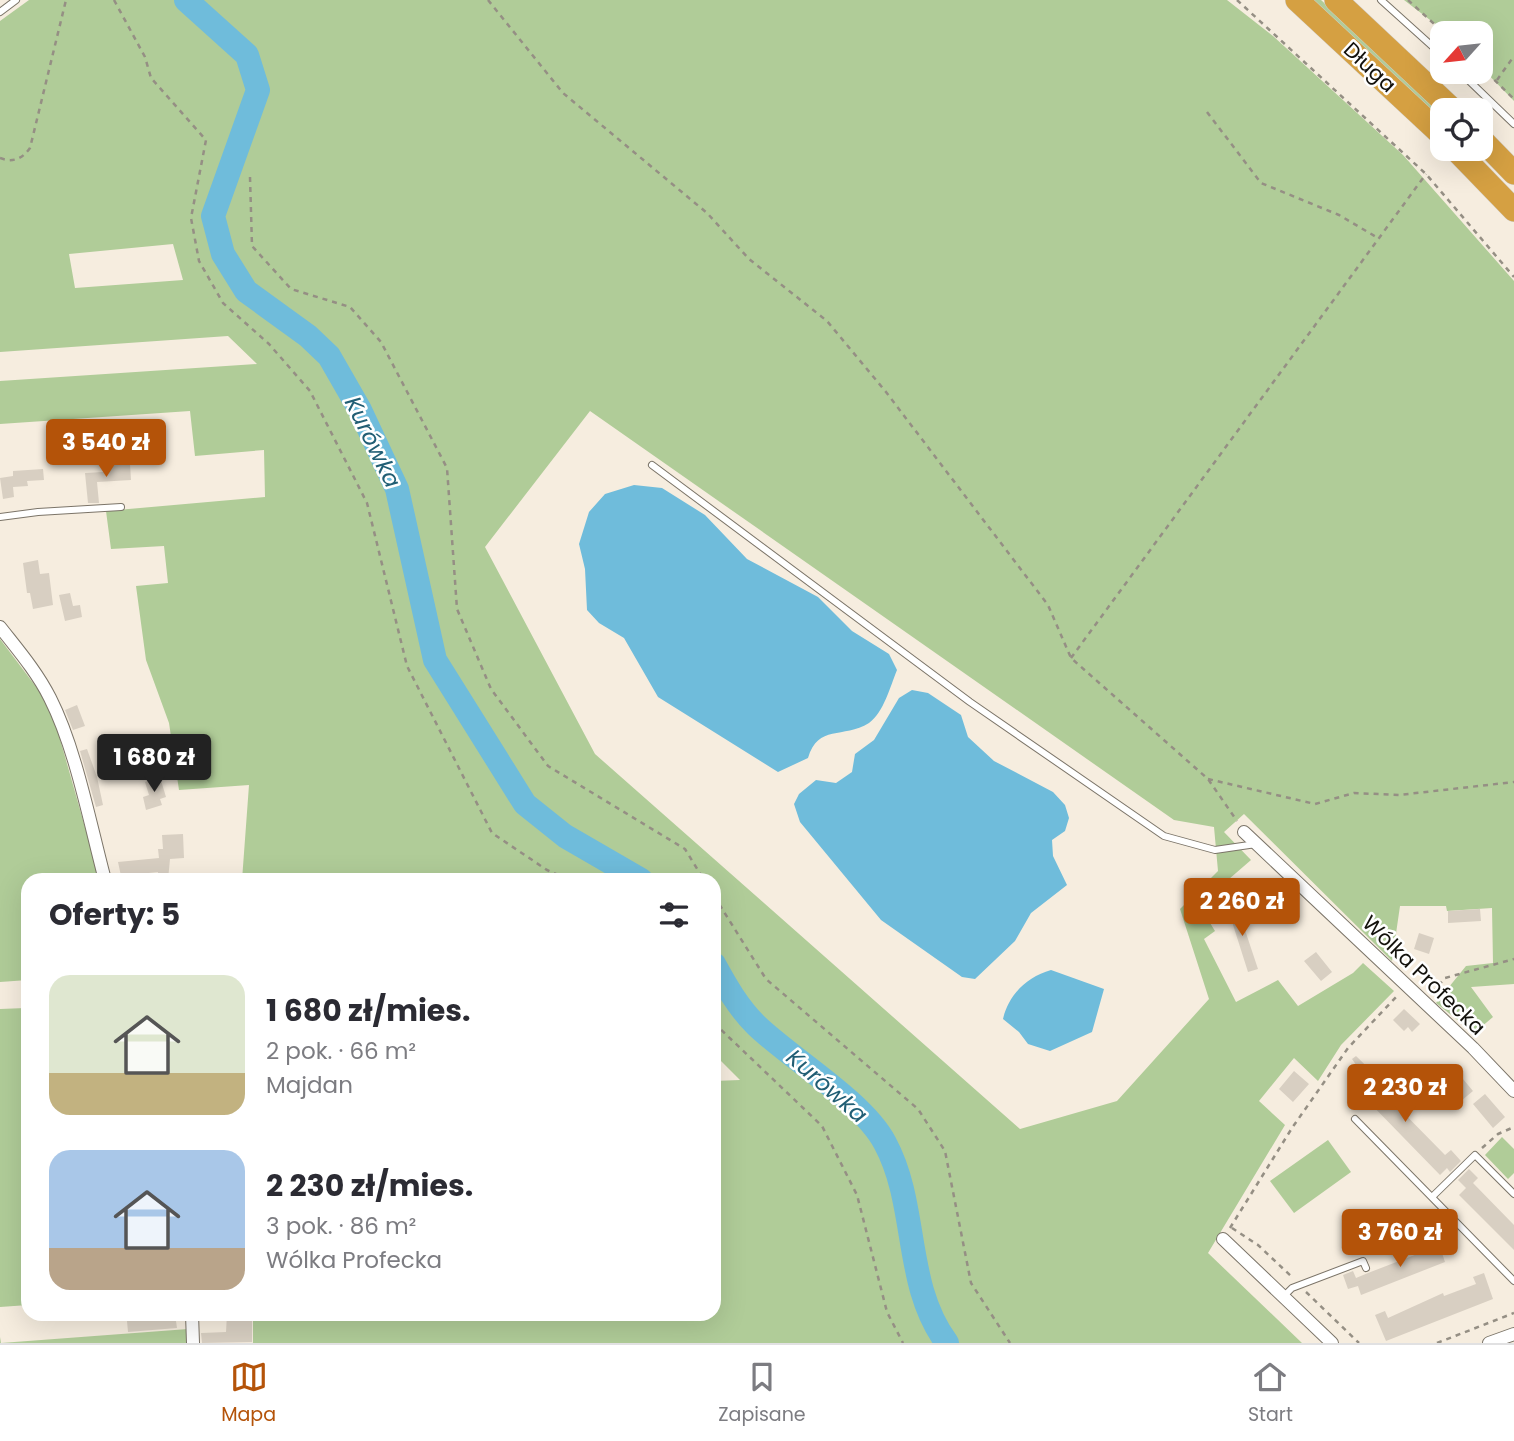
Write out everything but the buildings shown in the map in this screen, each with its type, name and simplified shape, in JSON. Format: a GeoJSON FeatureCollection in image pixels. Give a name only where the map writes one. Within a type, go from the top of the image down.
{"type":"FeatureCollection","features":[{"type":"Feature","properties":{"kind":"highway","name":"Długa"},"geometry":{"type":"LineString","coordinates":[[1297,0],[1430,124]]}},
{"type":"Feature","properties":{"kind":"highway","name":"Długa"},"geometry":{"type":"LineString","coordinates":[[1336,0],[1440,98]]}},
{"type":"Feature","properties":{"kind":"highway"},"geometry":{"type":"LineString","coordinates":[[1493,151],[1514,173]]}},
{"type":"Feature","properties":{"kind":"highway"},"geometry":{"type":"LineString","coordinates":[[1467,161],[1514,210]]}},
{"type":"Feature","properties":{"kind":"street"},"geometry":{"type":"LineString","coordinates":[[0,628],[36,673],[51,699],[65,733],[103,873]]}},
{"type":"Feature","properties":{"kind":"street","name":"Wólka Profecka"},"geometry":{"type":"LineString","coordinates":[[1244,832],[1511,1082]]}},
{"type":"Feature","properties":{"kind":"street"},"geometry":{"type":"LineString","coordinates":[[1223,1239],[1332,1343]]}},
{"type":"Feature","properties":{"kind":"street"},"geometry":{"type":"LineString","coordinates":[[192,1321],[194,1343]]}},
{"type":"Feature","properties":{"kind":"street"},"geometry":{"type":"LineString","coordinates":[[1489,1343],[1514,1334]]}},
{"type":"Feature","properties":{"kind":"lane"},"geometry":{"type":"LineString","coordinates":[[0,12],[16,0]]}},
{"type":"Feature","properties":{"kind":"lane"},"geometry":{"type":"LineString","coordinates":[[1381,0],[1430,44]]}},
{"type":"Feature","properties":{"kind":"lane"},"geometry":{"type":"LineString","coordinates":[[1472,84],[1514,124]]}},
{"type":"Feature","properties":{"kind":"lane"},"geometry":{"type":"LineString","coordinates":[[652,465],[970,702],[1164,835],[1215,850],[1257,844]]}},
{"type":"Feature","properties":{"kind":"lane"},"geometry":{"type":"LineString","coordinates":[[0,517],[121,507]]}},
{"type":"Feature","properties":{"kind":"lane"},"geometry":{"type":"LineString","coordinates":[[1355,1119],[1514,1281]]}},
{"type":"Feature","properties":{"kind":"lane"},"geometry":{"type":"LineString","coordinates":[[1432,1197],[1475,1155],[1514,1194]]}},
{"type":"Feature","properties":{"kind":"lane"},"geometry":{"type":"LineString","coordinates":[[1282,1297],[1292,1288],[1363,1261],[1366,1268]]}},
{"type":"Feature","properties":{"kind":"path"},"geometry":{"type":"LineString","coordinates":[[0,158],[7,161],[18,159],[30,148],[66,0]]}},
{"type":"Feature","properties":{"kind":"path"},"geometry":{"type":"LineString","coordinates":[[114,0],[145,57],[151,78],[206,140],[191,218],[199,261],[223,303],[269,344],[310,391],[367,503],[407,666],[492,833],[554,873]]}},
{"type":"Feature","properties":{"kind":"path"},"geometry":{"type":"LineString","coordinates":[[488,0],[563,93],[707,213],[749,259],[827,321],[886,392],[1048,605],[1071,658],[1096,683],[1208,779],[1244,832]]}},
{"type":"Feature","properties":{"kind":"path"},"geometry":{"type":"LineString","coordinates":[[1237,0],[1426,174],[1514,277]]}},
{"type":"Feature","properties":{"kind":"path"},"geometry":{"type":"LineString","coordinates":[[1408,0],[1431,21]]}},
{"type":"Feature","properties":{"kind":"path"},"geometry":{"type":"LineString","coordinates":[[1497,80],[1514,56]]}},
{"type":"Feature","properties":{"kind":"path"},"geometry":{"type":"LineString","coordinates":[[1493,77],[1514,99]]}},
{"type":"Feature","properties":{"kind":"path"},"geometry":{"type":"LineString","coordinates":[[1207,112],[1261,183],[1339,215],[1378,238]]}},
{"type":"Feature","properties":{"kind":"path"},"geometry":{"type":"LineString","coordinates":[[1071,658],[1426,174]]}},
{"type":"Feature","properties":{"kind":"path"},"geometry":{"type":"LineString","coordinates":[[250,177],[252,246],[291,289],[350,307],[381,342],[447,468],[457,609],[491,689],[548,766],[685,849],[700,873]]}},
{"type":"Feature","properties":{"kind":"path"},"geometry":{"type":"LineString","coordinates":[[1208,779],[1315,804],[1354,793],[1399,794],[1514,782]]}},
{"type":"Feature","properties":{"kind":"path"},"geometry":{"type":"LineString","coordinates":[[721,907],[766,979],[918,1109],[944,1151],[971,1283],[1010,1343]]}},
{"type":"Feature","properties":{"kind":"path"},"geometry":{"type":"LineString","coordinates":[[1425,1003],[1445,978],[1514,959]]}},
{"type":"Feature","properties":{"kind":"path"},"geometry":{"type":"LineString","coordinates":[[1223,1239],[1292,1128],[1348,1048],[1402,990]]}},
{"type":"Feature","properties":{"kind":"path"},"geometry":{"type":"LineString","coordinates":[[721,1030],[822,1126],[857,1195],[887,1312],[903,1343]]}},
{"type":"Feature","properties":{"kind":"path"},"geometry":{"type":"LineString","coordinates":[[1475,1155],[1498,1134],[1514,1127]]}},
{"type":"Feature","properties":{"kind":"path"},"geometry":{"type":"LineString","coordinates":[[1437,1343],[1514,1313]]}},
{"type":"Feature","properties":{"kind":"green space"},"geometry":{"type":"Polygon","coordinates":[[[29,0],[1227,0],[1273,36],[1403,155],[1514,281],[1514,984],[1471,987],[1493,1017],[1474,1033],[1436,1003],[1466,966],[1493,963],[1492,908],[1447,911],[1446,906],[1400,906],[1392,961],[1244,814],[1224,832],[1251,860],[1199,905],[1215,931],[1204,939],[1236,1002],[1278,980],[1298,1006],[1353,973],[1363,963],[1394,991],[1341,1045],[1318,1081],[1294,1058],[1259,1101],[1285,1125],[1208,1253],[1302,1343],[253,1343],[253,1321],[721,1321],[721,1081],[740,1080],[721,1061],[721,873],[243,873],[249,785],[179,790],[169,723],[146,660],[136,586],[168,583],[164,546],[111,549],[106,511],[265,497],[264,450],[195,456],[190,411],[0,424],[0,381],[257,364],[228,336],[0,352],[0,21],[29,0]],[[173,244],[69,254],[75,288],[183,280],[173,244]],[[590,411],[485,547],[595,754],[1020,1129],[1117,1101],[1209,999],[1180,909],[1218,871],[1214,827],[1174,820],[590,411]]]}},
{"type":"Feature","properties":{"kind":"green space"},"geometry":{"type":"Polygon","coordinates":[[[1310,0],[1321,0],[1430,102],[1430,112],[1310,0]]]}},
{"type":"Feature","properties":{"kind":"green space"},"geometry":{"type":"Polygon","coordinates":[[[1404,0],[1514,0],[1514,101],[1493,79],[1493,21],[1431,21],[1404,0]]]}},
{"type":"Feature","properties":{"kind":"green space"},"geometry":{"type":"Polygon","coordinates":[[[0,639],[46,700],[58,732],[98,873],[21,873],[21,980],[0,982],[0,639]]]}},
{"type":"Feature","properties":{"kind":"green space"},"geometry":{"type":"Polygon","coordinates":[[[21,1008],[21,1306],[0,1307],[0,1009],[21,1008]]]}},
{"type":"Feature","properties":{"kind":"green space"},"geometry":{"type":"Polygon","coordinates":[[[1502,1137],[1514,1149],[1514,1173],[1508,1179],[1485,1155],[1502,1137]]]}},
{"type":"Feature","properties":{"kind":"green space"},"geometry":{"type":"Polygon","coordinates":[[[1328,1140],[1351,1172],[1294,1213],[1270,1181],[1328,1140]]]}},
{"type":"Feature","properties":{"kind":"green space"},"geometry":{"type":"Polygon","coordinates":[[[188,1329],[189,1343],[1,1343],[188,1329]]]}},
{"type":"Feature","properties":{"kind":"water"},"geometry":{"type":"Polygon","coordinates":[[[634,485],[662,488],[705,515],[747,559],[818,597],[852,631],[889,654],[897,670],[886,699],[874,718],[859,728],[825,736],[812,747],[808,758],[778,772],[658,697],[624,638],[599,623],[587,610],[585,569],[579,544],[589,512],[605,494],[634,485]]]}},
{"type":"Feature","properties":{"kind":"water"},"geometry":{"type":"Polygon","coordinates":[[[912,690],[928,693],[961,715],[968,737],[994,761],[1053,792],[1065,805],[1069,818],[1065,831],[1052,840],[1053,856],[1067,885],[1031,913],[1015,941],[975,979],[962,977],[881,920],[800,822],[794,804],[799,794],[816,780],[836,783],[852,772],[855,754],[874,740],[899,698],[912,690]]]}},
{"type":"Feature","properties":{"kind":"water"},"geometry":{"type":"Polygon","coordinates":[[[1051,970],[1104,989],[1092,1032],[1050,1051],[1028,1044],[1019,1032],[1003,1019],[1014,994],[1034,977],[1051,970]]]}},
{"type":"Feature","properties":{"kind":"waterway","name":"Kurówka"},"geometry":{"type":"LineString","coordinates":[[186,0],[247,55],[258,90],[213,216],[223,254],[246,291],[308,336],[329,356],[360,410],[397,489],[435,660],[525,804],[565,836],[629,873]]}},
{"type":"Feature","properties":{"kind":"waterway","name":"Kurówka"},"geometry":{"type":"LineString","coordinates":[[721,976],[738,1004],[756,1025],[844,1096],[875,1127],[885,1143],[896,1167],[903,1193],[924,1296],[933,1320],[947,1343]]}}]}
